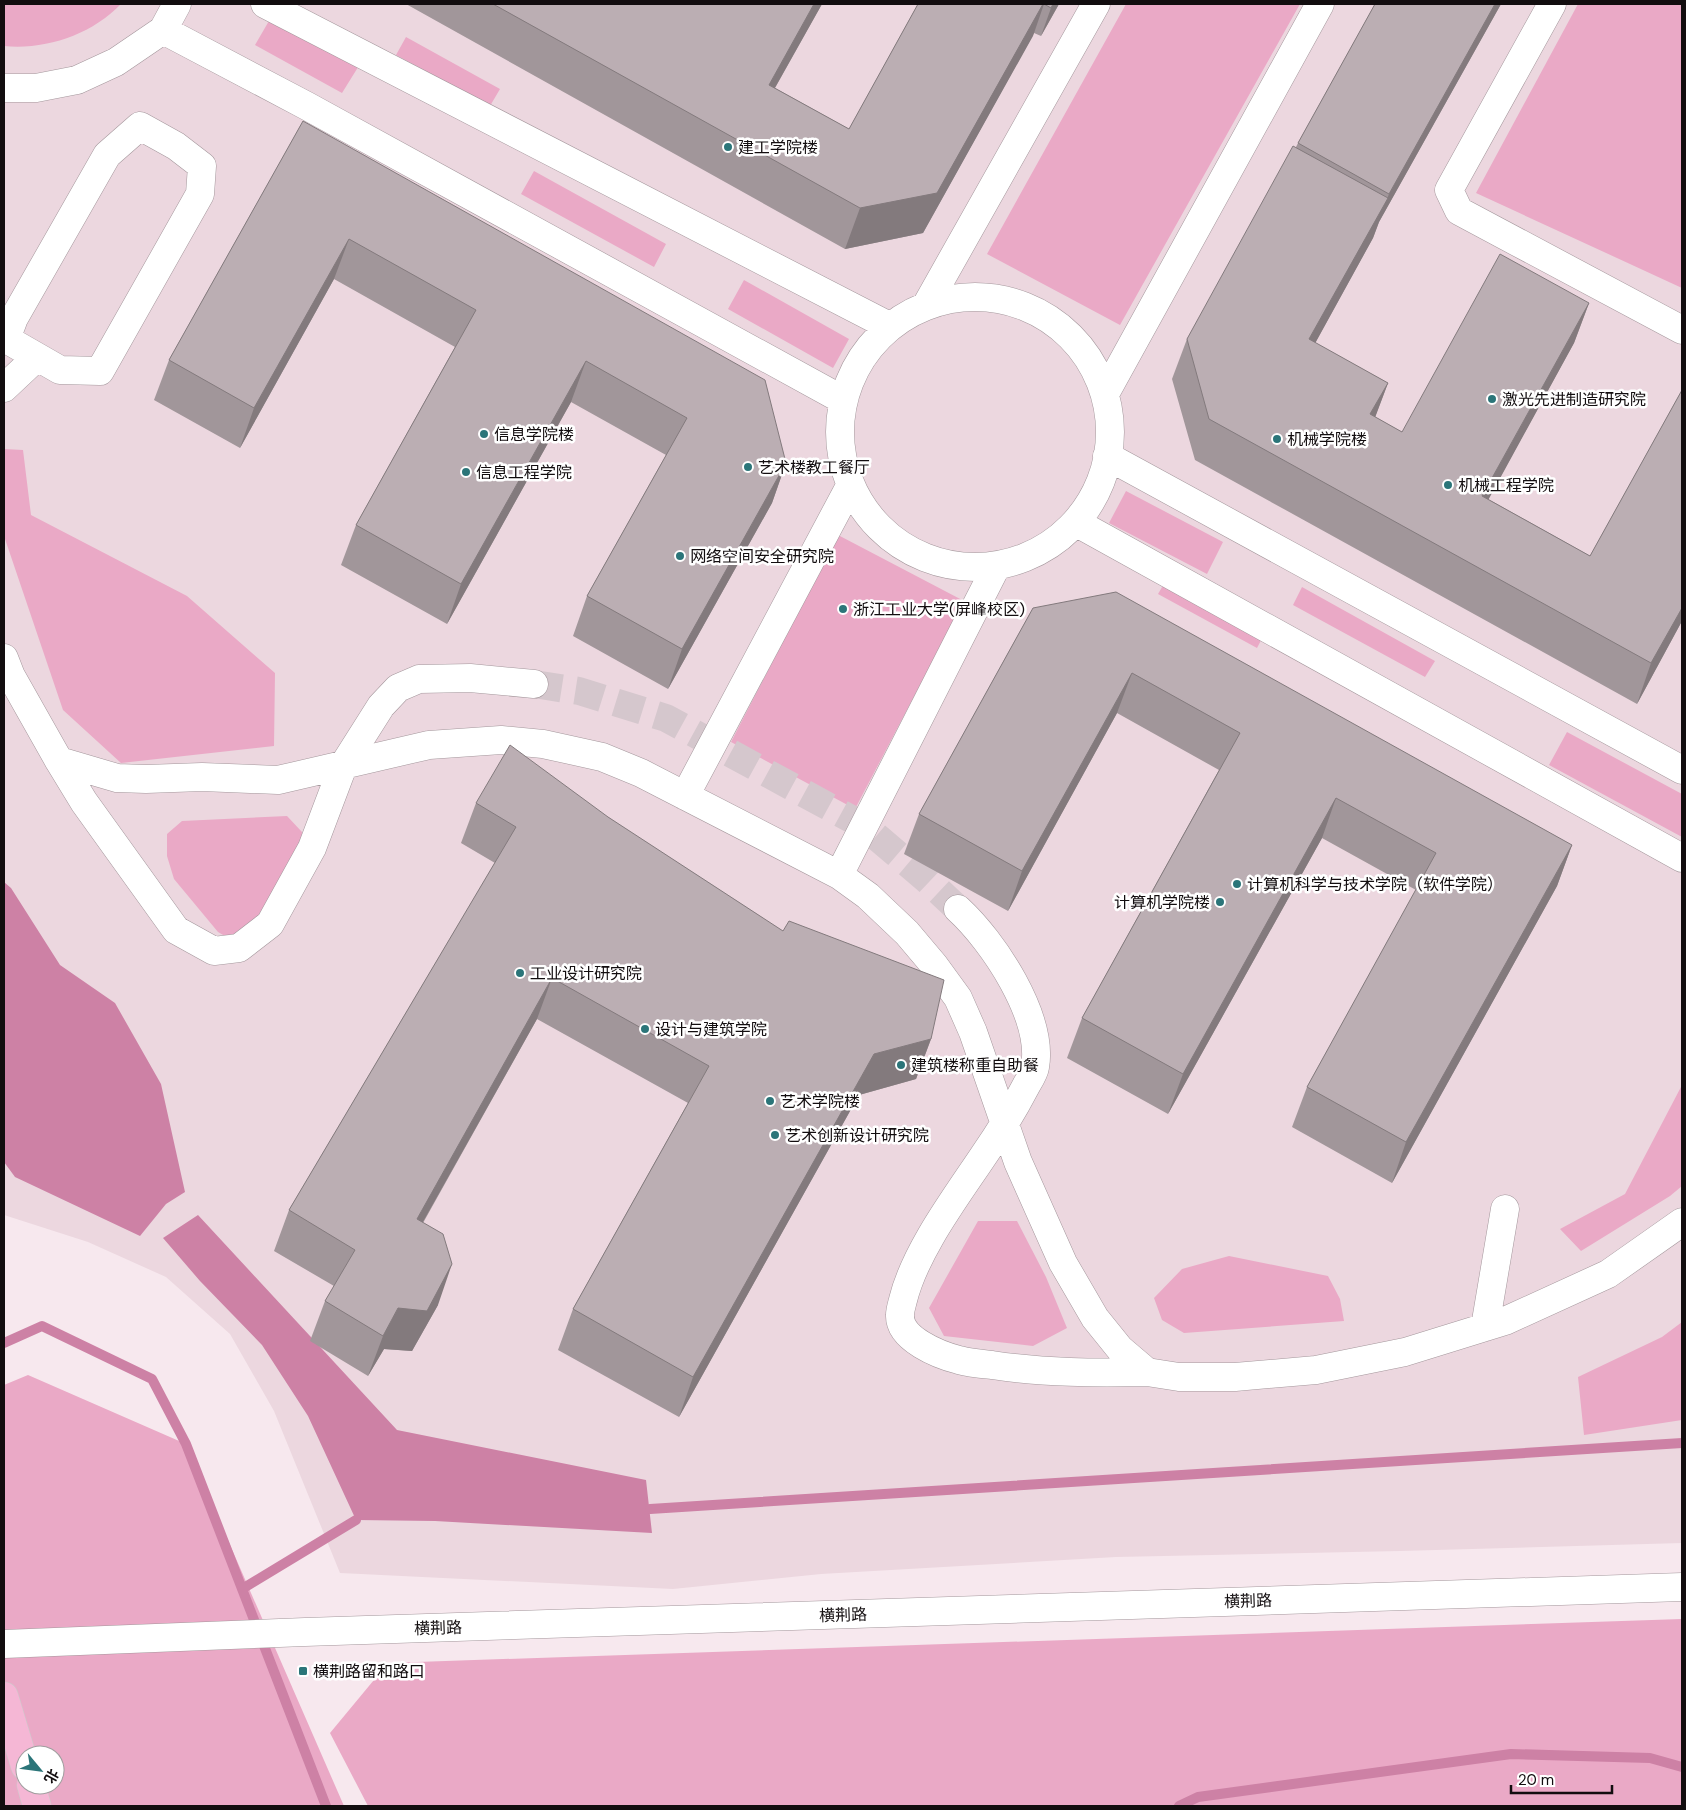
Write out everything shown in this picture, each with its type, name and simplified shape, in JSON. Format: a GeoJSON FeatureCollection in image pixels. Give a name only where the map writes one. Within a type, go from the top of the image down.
{"type":"FeatureCollection","features":[{"type":"Feature","properties":{"kind":"main road"},"geometry":{"type":"LineString","coordinates":[[4,1696],[19,1745]]}},
{"type":"Feature","properties":{"kind":"street"},"geometry":{"type":"LineString","coordinates":[[4,88],[36,88],[77,80],[116,62],[163,30],[177,4]]}},
{"type":"Feature","properties":{"kind":"street"},"geometry":{"type":"LineString","coordinates":[[265,4],[889,326]]}},
{"type":"Feature","properties":{"kind":"street"},"geometry":{"type":"LineString","coordinates":[[927,304],[1096,4]]}},
{"type":"Feature","properties":{"kind":"street"},"geometry":{"type":"LineString","coordinates":[[1106,392],[1320,4]]}},
{"type":"Feature","properties":{"kind":"street"},"geometry":{"type":"LineString","coordinates":[[1552,4],[1449,190],[1459,211],[1682,330]]}},
{"type":"Feature","properties":{"kind":"street"},"geometry":{"type":"LineString","coordinates":[[163,30],[843,400]]}},
{"type":"Feature","properties":{"kind":"street"},"geometry":{"type":"LineString","coordinates":[[140,126],[176,146],[202,166],[200,194],[100,371],[60,370],[37,357],[6,339],[14,318],[107,156],[140,126]]}},
{"type":"Feature","properties":{"kind":"street"},"geometry":{"type":"LineString","coordinates":[[970,295],[1013,300],[1048,316],[1086,351],[1106,392],[1112,438],[1101,484],[1076,523],[1041,552],[996,567],[951,566],[907,551],[874,523],[850,486],[839,443],[843,400],[860,359],[889,326],[927,304],[970,295]]}},
{"type":"Feature","properties":{"kind":"street"},"geometry":{"type":"LineString","coordinates":[[4,388],[37,357]]}},
{"type":"Feature","properties":{"kind":"street"},"geometry":{"type":"LineString","coordinates":[[1107,456],[1682,770]]}},
{"type":"Feature","properties":{"kind":"street"},"geometry":{"type":"LineString","coordinates":[[684,796],[850,486]]}},
{"type":"Feature","properties":{"kind":"street"},"geometry":{"type":"LineString","coordinates":[[1076,523],[1682,858]]}},
{"type":"Feature","properties":{"kind":"street"},"geometry":{"type":"LineString","coordinates":[[839,875],[996,567]]}},
{"type":"Feature","properties":{"kind":"street"},"geometry":{"type":"LineString","coordinates":[[4,658],[11,676],[58,761],[90,810],[176,930],[214,951],[239,948],[270,924],[312,848],[343,766],[381,706],[398,688],[419,679],[470,678],[534,684]]}},
{"type":"Feature","properties":{"kind":"street"},"geometry":{"type":"LineString","coordinates":[[58,761],[117,778],[146,780],[202,777],[278,780],[430,745],[502,740],[543,744],[602,757],[641,773],[839,875],[868,896],[907,933],[958,998],[974,1032],[1018,1162],[1063,1263],[1095,1318],[1120,1349],[1147,1372]]}},
{"type":"Feature","properties":{"kind":"street"},"geometry":{"type":"LineString","coordinates":[[958,909],[994,950],[1011,977],[1026,1007],[1036,1044],[1035,1068],[1005,1124],[925,1247],[906,1288],[900,1315],[906,1332],[922,1346],[959,1361],[1009,1368],[1055,1371],[1147,1372],[1188,1377],[1235,1377],[1316,1370],[1405,1352],[1505,1321],[1608,1274],[1682,1222]]}},
{"type":"Feature","properties":{"kind":"street"},"geometry":{"type":"LineString","coordinates":[[1485,1327],[1504,1209]]}},
{"type":"Feature","properties":{"kind":"street","name":"横荆路"},"geometry":{"type":"LineString","coordinates":[[4,1644],[190,1636],[1682,1587]]}},
{"type":"Feature","properties":{"kind":"shaded area","name":"浙江工业大学(屏峰校区)"},"geometry":{"type":"Polygon","coordinates":[[[4,4],[1682,4],[1682,1543],[1116,1557],[821,1574],[673,1589],[340,1573],[274,1411],[230,1334],[166,1277],[88,1242],[4,1215],[4,4]]]}},
{"type":"Feature","properties":{"kind":"shaded area"},"geometry":{"type":"Polygon","coordinates":[[[4,4],[121,4],[109,15],[82,32],[52,43],[20,47],[4,46],[4,4]]]}},
{"type":"Feature","properties":{"kind":"shaded area"},"geometry":{"type":"Polygon","coordinates":[[[1126,4],[1300,4],[1120,325],[987,254],[1126,4]]]}},
{"type":"Feature","properties":{"kind":"shaded area"},"geometry":{"type":"Polygon","coordinates":[[[1578,4],[1682,4],[1682,288],[1476,193],[1578,4]]]}},
{"type":"Feature","properties":{"kind":"shaded area"},"geometry":{"type":"Polygon","coordinates":[[[273,14],[360,64],[342,93],[255,45],[273,14]]]}},
{"type":"Feature","properties":{"kind":"shaded area"},"geometry":{"type":"Polygon","coordinates":[[[406,37],[500,89],[490,106],[396,55],[406,37]]]}},
{"type":"Feature","properties":{"kind":"shaded area"},"geometry":{"type":"Polygon","coordinates":[[[534,171],[666,244],[654,267],[521,194],[534,171]]]}},
{"type":"Feature","properties":{"kind":"shaded area"},"geometry":{"type":"Polygon","coordinates":[[[744,280],[849,339],[833,368],[728,309],[744,280]]]}},
{"type":"Feature","properties":{"kind":"shaded area"},"geometry":{"type":"Polygon","coordinates":[[[4,449],[23,450],[31,515],[187,596],[275,673],[274,746],[121,763],[63,710],[4,536],[4,449]]]}},
{"type":"Feature","properties":{"kind":"shaded area"},"geometry":{"type":"Polygon","coordinates":[[[1126,491],[1223,542],[1207,574],[1109,523],[1126,491]]]}},
{"type":"Feature","properties":{"kind":"shaded area"},"geometry":{"type":"Polygon","coordinates":[[[838,535],[964,601],[855,809],[731,742],[838,535]]]}},
{"type":"Feature","properties":{"kind":"shaded area"},"geometry":{"type":"Polygon","coordinates":[[[1172,570],[1270,623],[1257,648],[1158,594],[1172,570]]]}},
{"type":"Feature","properties":{"kind":"shaded area"},"geometry":{"type":"Polygon","coordinates":[[[1302,587],[1435,661],[1425,677],[1293,605],[1302,587]]]}},
{"type":"Feature","properties":{"kind":"shaded area"},"geometry":{"type":"Polygon","coordinates":[[[1567,732],[1682,794],[1682,837],[1549,765],[1567,732]]]}},
{"type":"Feature","properties":{"kind":"shaded area"},"geometry":{"type":"Polygon","coordinates":[[[287,816],[302,832],[304,856],[268,921],[230,939],[218,932],[174,879],[167,856],[167,834],[182,821],[287,816]]]}},
{"type":"Feature","properties":{"kind":"shaded area"},"geometry":{"type":"Polygon","coordinates":[[[4,882],[11,888],[60,965],[115,1003],[161,1084],[185,1192],[166,1204],[140,1236],[15,1177],[4,1162],[4,882]]]}},
{"type":"Feature","properties":{"kind":"shaded area"},"geometry":{"type":"Polygon","coordinates":[[[1682,1085],[1682,1186],[1670,1196],[1581,1251],[1560,1229],[1625,1194],[1682,1085]]]}},
{"type":"Feature","properties":{"kind":"shaded area"},"geometry":{"type":"Polygon","coordinates":[[[198,1215],[397,1430],[646,1480],[652,1533],[435,1521],[356,1520],[308,1416],[262,1345],[200,1281],[163,1238],[198,1215]]]}},
{"type":"Feature","properties":{"kind":"shaded area"},"geometry":{"type":"Polygon","coordinates":[[[978,1221],[1017,1221],[1046,1277],[1067,1328],[1033,1346],[944,1336],[929,1308],[978,1221]]]}},
{"type":"Feature","properties":{"kind":"shaded area"},"geometry":{"type":"Polygon","coordinates":[[[1229,1256],[1328,1276],[1340,1299],[1344,1321],[1184,1333],[1162,1320],[1154,1298],[1182,1269],[1229,1256]]]}},
{"type":"Feature","properties":{"kind":"shaded area"},"geometry":{"type":"Polygon","coordinates":[[[1682,1322],[1682,1420],[1584,1435],[1578,1377],[1662,1337],[1682,1322]]]}},
{"type":"Feature","properties":{"kind":"shaded area"},"geometry":{"type":"Polygon","coordinates":[[[28,1375],[186,1444],[344,1806],[4,1806],[4,1385],[28,1375]]]}},
{"type":"Feature","properties":{"kind":"shaded area"},"geometry":{"type":"Polygon","coordinates":[[[1682,1619],[1682,1806],[368,1806],[330,1733],[388,1663],[1682,1619]]]}},
{"type":"Feature","properties":{"kind":"building","name":"建工学院楼"},"geometry":{"type":"Polygon","coordinates":[[[493,4],[814,4],[769,85],[849,129],[918,4],[1043,4],[937,193],[860,208],[493,4]]]}},
{"type":"Feature","properties":{"kind":"building"},"geometry":{"type":"Polygon","coordinates":[[[1044,4],[1053,4],[1051,8],[1044,4]]]}},
{"type":"Feature","properties":{"kind":"building"},"geometry":{"type":"Polygon","coordinates":[[[1375,4],[1495,4],[1389,194],[1298,143],[1375,4]]]}},
{"type":"Feature","properties":{"kind":"building","name":"信息学院楼"},"geometry":{"type":"Polygon","coordinates":[[[303,121],[765,380],[786,463],[682,649],[587,596],[687,418],[586,361],[461,584],[356,525],[476,310],[349,239],[254,408],[169,360],[303,121]]]}},
{"type":"Feature","properties":{"kind":"building","name":"机械学院楼"},"geometry":{"type":"Polygon","coordinates":[[[1293,146],[1388,198],[1309,339],[1388,383],[1370,414],[1402,432],[1500,254],[1589,303],[1482,496],[1590,556],[1682,390],[1682,608],[1651,663],[1209,419],[1187,339],[1293,146]]]}},
{"type":"Feature","properties":{"kind":"building","name":"计算机学院楼"},"geometry":{"type":"Polygon","coordinates":[[[1116,592],[1572,845],[1406,1142],[1307,1087],[1436,853],[1336,798],[1183,1074],[1082,1018],[1240,733],[1132,673],[1022,871],[919,814],[1033,608],[1116,592]]]}},
{"type":"Feature","properties":{"kind":"building","name":"艺术学院楼"},"geometry":{"type":"Polygon","coordinates":[[[510,745],[608,817],[783,931],[789,921],[944,980],[931,1039],[874,1054],[693,1377],[573,1309],[709,1066],[552,978],[417,1219],[443,1234],[452,1264],[427,1311],[398,1308],[383,1336],[325,1301],[355,1250],[289,1210],[516,827],[476,803],[510,745]]]}},
{"type":"Feature","properties":{"kind":"waterway"},"geometry":{"type":"LineString","coordinates":[[4,1343],[42,1326],[152,1379],[186,1444],[326,1806]]}},
{"type":"Feature","properties":{"kind":"waterway"},"geometry":{"type":"LineString","coordinates":[[650,1509],[1682,1443]]}},
{"type":"Feature","properties":{"kind":"waterway"},"geometry":{"type":"LineString","coordinates":[[242,1589],[356,1520]]}},
{"type":"Feature","properties":{"kind":"waterway"},"geometry":{"type":"LineString","coordinates":[[1179,1806],[1198,1797],[1511,1754],[1650,1758],[1682,1767]]}},
{"type":"Feature","properties":{"kind":"tunnel"},"geometry":{"type":"LineString","coordinates":[[534,684],[579,691],[666,718],[864,826],[958,909]]}},
{"type":"Feature","properties":{"kind":"place","name":"建工学院楼"},"geometry":{"type":"Point","coordinates":[728,147]}},
{"type":"Feature","properties":{"kind":"place","name":"激光先进制造研究院"},"geometry":{"type":"Point","coordinates":[1492,399]}},
{"type":"Feature","properties":{"kind":"place","name":"信息学院楼"},"geometry":{"type":"Point","coordinates":[484,434]}},
{"type":"Feature","properties":{"kind":"place","name":"机械学院楼"},"geometry":{"type":"Point","coordinates":[1277,439]}},
{"type":"Feature","properties":{"kind":"place","name":"艺术楼教工餐厅"},"geometry":{"type":"Point","coordinates":[748,467]}},
{"type":"Feature","properties":{"kind":"place","name":"信息工程学院"},"geometry":{"type":"Point","coordinates":[466,472]}},
{"type":"Feature","properties":{"kind":"place","name":"机械工程学院"},"geometry":{"type":"Point","coordinates":[1448,485]}},
{"type":"Feature","properties":{"kind":"place","name":"网络空间安全研究院"},"geometry":{"type":"Point","coordinates":[680,556]}},
{"type":"Feature","properties":{"kind":"place","name":"浙江工业大学(屏峰校区)"},"geometry":{"type":"Point","coordinates":[843,609]}},
{"type":"Feature","properties":{"kind":"place","name":"计算机科学与技术学院（软件学院）"},"geometry":{"type":"Point","coordinates":[1237,884]}},
{"type":"Feature","properties":{"kind":"place","name":"计算机学院楼"},"geometry":{"type":"Point","coordinates":[1220,902]}},
{"type":"Feature","properties":{"kind":"place","name":"工业设计研究院"},"geometry":{"type":"Point","coordinates":[520,973]}},
{"type":"Feature","properties":{"kind":"place","name":"设计与建筑学院"},"geometry":{"type":"Point","coordinates":[645,1029]}},
{"type":"Feature","properties":{"kind":"place","name":"建筑楼称重自助餐"},"geometry":{"type":"Point","coordinates":[901,1065]}},
{"type":"Feature","properties":{"kind":"place","name":"艺术学院楼"},"geometry":{"type":"Point","coordinates":[770,1101]}},
{"type":"Feature","properties":{"kind":"place","name":"艺术创新设计研究院"},"geometry":{"type":"Point","coordinates":[775,1135]}},
{"type":"Feature","properties":{"kind":"place","name":"横荆路留和路口"},"geometry":{"type":"Point","coordinates":[303,1671]}}]}
